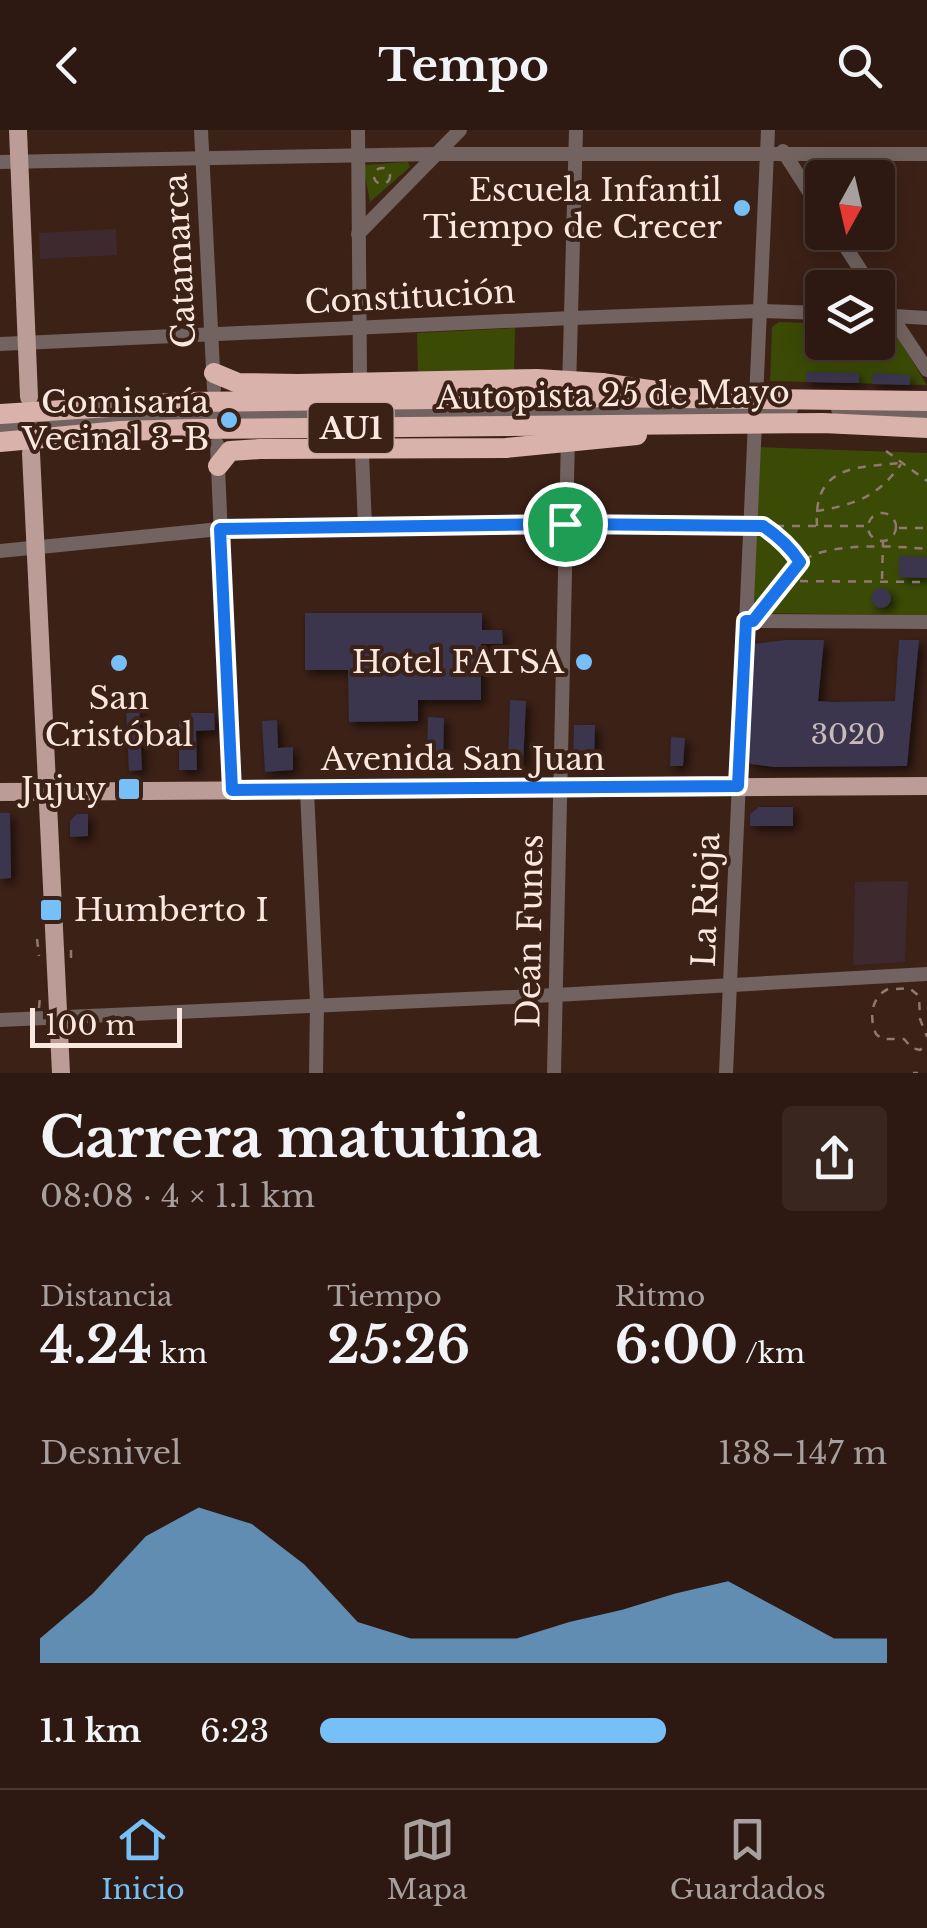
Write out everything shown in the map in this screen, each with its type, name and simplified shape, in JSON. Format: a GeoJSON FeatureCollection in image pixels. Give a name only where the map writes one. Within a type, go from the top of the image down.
{"type":"FeatureCollection","features":[{"type":"Feature","properties":{"kind":"highway"},"geometry":{"type":"LineString","coordinates":[[214,381],[298,384],[537,379],[620,385],[694,398]]}},
{"type":"Feature","properties":{"kind":"highway","name":"Autopista 25 de Mayo"},"geometry":{"type":"LineString","coordinates":[[0,414],[188,402],[927,400]]}},
{"type":"Feature","properties":{"kind":"highway","name":"Autopista 25 de Mayo"},"geometry":{"type":"LineString","coordinates":[[0,442],[120,431],[823,422],[927,428]]}},
{"type":"Feature","properties":{"kind":"highway"},"geometry":{"type":"LineString","coordinates":[[218,466],[230,452],[260,449],[545,446],[704,425]]}},
{"type":"Feature","properties":{"kind":"main road"},"geometry":{"type":"LineString","coordinates":[[18,130],[9,162],[29,398]]}},
{"type":"Feature","properties":{"kind":"main road"},"geometry":{"type":"LineString","coordinates":[[31,454],[61,1073]]}},
{"type":"Feature","properties":{"kind":"main road","name":"Avenida San Juan"},"geometry":{"type":"LineString","coordinates":[[0,792],[927,786]]}},
{"type":"Feature","properties":{"kind":"street","name":"Catamarca"},"geometry":{"type":"LineString","coordinates":[[201,130],[214,381]]}},
{"type":"Feature","properties":{"kind":"street"},"geometry":{"type":"LineString","coordinates":[[358,130],[360,375]]}},
{"type":"Feature","properties":{"kind":"street"},"geometry":{"type":"LineString","coordinates":[[358,234],[460,130]]}},
{"type":"Feature","properties":{"kind":"street","name":"Deán Funes"},"geometry":{"type":"LineString","coordinates":[[554,1073],[576,130]]}},
{"type":"Feature","properties":{"kind":"street"},"geometry":{"type":"LineString","coordinates":[[769,130],[805,186]]}},
{"type":"Feature","properties":{"kind":"street","name":"La Rioja"},"geometry":{"type":"LineString","coordinates":[[726,1073],[738,786],[756,526],[760,310],[769,130]]}},
{"type":"Feature","properties":{"kind":"street"},"geometry":{"type":"LineString","coordinates":[[9,162],[436,154],[927,154]]}},
{"type":"Feature","properties":{"kind":"street","name":"Constitución"},"geometry":{"type":"LineString","coordinates":[[0,344],[760,310],[805,312]]}},
{"type":"Feature","properties":{"kind":"street"},"geometry":{"type":"LineString","coordinates":[[895,316],[927,318]]}},
{"type":"Feature","properties":{"kind":"street"},"geometry":{"type":"LineString","coordinates":[[895,329],[927,370]]}},
{"type":"Feature","properties":{"kind":"street"},"geometry":{"type":"LineString","coordinates":[[0,426],[121,417],[822,409],[927,413]]}},
{"type":"Feature","properties":{"kind":"street"},"geometry":{"type":"LineString","coordinates":[[218,444],[232,790]]}},
{"type":"Feature","properties":{"kind":"street"},"geometry":{"type":"LineString","coordinates":[[362,454],[365,528]]}},
{"type":"Feature","properties":{"kind":"street"},"geometry":{"type":"LineString","coordinates":[[0,552],[220,529],[565,524],[756,526]]}},
{"type":"Feature","properties":{"kind":"street"},"geometry":{"type":"LineString","coordinates":[[749,621],[927,622]]}},
{"type":"Feature","properties":{"kind":"street"},"geometry":{"type":"LineString","coordinates":[[307,791],[317,1004],[316,1073]]}},
{"type":"Feature","properties":{"kind":"street"},"geometry":{"type":"LineString","coordinates":[[0,1020],[556,996],[927,974]]}},
{"type":"Feature","properties":{"kind":"path"},"geometry":{"type":"LineString","coordinates":[[886,452],[927,481]]}},
{"type":"Feature","properties":{"kind":"path"},"geometry":{"type":"LineString","coordinates":[[817,526],[822,490],[835,475],[850,469],[902,463]]}},
{"type":"Feature","properties":{"kind":"path"},"geometry":{"type":"LineString","coordinates":[[816,512],[866,499],[886,484],[902,463]]}},
{"type":"Feature","properties":{"kind":"path"},"geometry":{"type":"LineString","coordinates":[[884,513],[892,517],[896,528],[891,537],[883,540],[874,538],[868,526],[872,518],[884,513]]}},
{"type":"Feature","properties":{"kind":"path"},"geometry":{"type":"LineString","coordinates":[[756,526],[868,526]]}},
{"type":"Feature","properties":{"kind":"path"},"geometry":{"type":"LineString","coordinates":[[756,526],[780,537],[800,562]]}},
{"type":"Feature","properties":{"kind":"path"},"geometry":{"type":"LineString","coordinates":[[896,528],[927,528]]}},
{"type":"Feature","properties":{"kind":"path"},"geometry":{"type":"LineString","coordinates":[[882,582],[883,540]]}},
{"type":"Feature","properties":{"kind":"path"},"geometry":{"type":"LineString","coordinates":[[749,621],[800,562],[818,553],[927,549]]}},
{"type":"Feature","properties":{"kind":"path"},"geometry":{"type":"LineString","coordinates":[[784,581],[927,582]]}},
{"type":"Feature","properties":{"kind":"path"},"geometry":{"type":"LineString","coordinates":[[38,940],[39,956]]}},
{"type":"Feature","properties":{"kind":"path"},"geometry":{"type":"LineString","coordinates":[[71,944],[71,958]]}},
{"type":"Feature","properties":{"kind":"path"},"geometry":{"type":"LineString","coordinates":[[926,1047],[912,1048],[904,1039],[876,1034],[872,1013],[882,992],[909,988],[919,996],[920,1019],[927,1037]]}},
{"type":"Feature","properties":{"kind":"shaded area"},"geometry":{"type":"Polygon","coordinates":[[[116,229],[117,255],[40,259],[39,233],[116,229]]]}},
{"type":"Feature","properties":{"kind":"shaded area"},"geometry":{"type":"Polygon","coordinates":[[[908,881],[905,962],[853,965],[855,882],[908,881]]]}},
{"type":"Feature","properties":{"kind":"green space"},"geometry":{"type":"Polygon","coordinates":[[[408,162],[410,167],[370,202],[363,165],[408,162]]]}},
{"type":"Feature","properties":{"kind":"green space"},"geometry":{"type":"Polygon","coordinates":[[[779,322],[805,323],[805,360],[895,360],[896,335],[927,385],[770,381],[772,327],[779,322]]]}},
{"type":"Feature","properties":{"kind":"green space"},"geometry":{"type":"Polygon","coordinates":[[[515,328],[514,376],[418,375],[417,333],[515,328]]]}},
{"type":"Feature","properties":{"kind":"green space"},"geometry":{"type":"Polygon","coordinates":[[[758,447],[927,453],[927,615],[749,613],[758,447]]]}},
{"type":"Feature","properties":{"kind":"building"},"geometry":{"type":"Polygon","coordinates":[[[806,372],[859,373],[859,383],[806,382],[806,372]]]}},
{"type":"Feature","properties":{"kind":"building"},"geometry":{"type":"Polygon","coordinates":[[[873,373],[910,375],[910,385],[872,384],[873,373]]]}},
{"type":"Feature","properties":{"kind":"building"},"geometry":{"type":"Polygon","coordinates":[[[899,556],[927,557],[927,578],[899,577],[899,556]]]}},
{"type":"Feature","properties":{"kind":"building"},"geometry":{"type":"Polygon","coordinates":[[[877,588],[885,588],[891,598],[885,608],[877,608],[871,602],[871,594],[877,588]]]}},
{"type":"Feature","properties":{"kind":"building"},"geometry":{"type":"Polygon","coordinates":[[[305,613],[482,613],[482,630],[502,630],[503,644],[481,644],[481,700],[418,700],[418,721],[349,722],[348,670],[305,670],[305,613]]]}},
{"type":"Feature","properties":{"kind":"building"},"geometry":{"type":"Polygon","coordinates":[[[824,640],[818,701],[832,702],[895,701],[899,640],[919,640],[907,766],[774,767],[747,760],[753,644],[824,640]]]}},
{"type":"Feature","properties":{"kind":"building"},"geometry":{"type":"Polygon","coordinates":[[[510,700],[526,701],[523,765],[508,764],[510,700]]]}},
{"type":"Feature","properties":{"kind":"building"},"geometry":{"type":"Polygon","coordinates":[[[139,706],[142,770],[129,771],[126,707],[139,706]]]}},
{"type":"Feature","properties":{"kind":"building"},"geometry":{"type":"Polygon","coordinates":[[[191,713],[214,713],[215,730],[196,731],[197,770],[179,770],[179,720],[192,719],[191,713]]]}},
{"type":"Feature","properties":{"kind":"building"},"geometry":{"type":"Polygon","coordinates":[[[428,717],[444,718],[443,766],[427,765],[428,717]]]}},
{"type":"Feature","properties":{"kind":"building"},"geometry":{"type":"Polygon","coordinates":[[[277,720],[278,748],[293,747],[293,770],[265,772],[262,721],[277,720]]]}},
{"type":"Feature","properties":{"kind":"building"},"geometry":{"type":"Polygon","coordinates":[[[574,725],[595,725],[594,763],[573,762],[574,725]]]}},
{"type":"Feature","properties":{"kind":"building"},"geometry":{"type":"Polygon","coordinates":[[[671,737],[685,738],[683,766],[670,766],[671,737]]]}},
{"type":"Feature","properties":{"kind":"building"},"geometry":{"type":"Polygon","coordinates":[[[759,807],[793,807],[793,826],[750,826],[750,814],[759,807]]]}},
{"type":"Feature","properties":{"kind":"building"},"geometry":{"type":"Polygon","coordinates":[[[0,813],[10,813],[11,878],[0,879],[0,813]]]}},
{"type":"Feature","properties":{"kind":"building"},"geometry":{"type":"Polygon","coordinates":[[[77,814],[88,814],[88,836],[70,837],[70,821],[77,814]]]}},
{"type":"Feature","properties":{"kind":"place","name":"Escuela Infantil Tiempo de Crecer"},"geometry":{"type":"Point","coordinates":[742,208]}},
{"type":"Feature","properties":{"kind":"place","name":"Comisaría Vecinal 3-B"},"geometry":{"type":"Point","coordinates":[229,420]}},
{"type":"Feature","properties":{"kind":"place","name":"Hotel FATSA"},"geometry":{"type":"Point","coordinates":[584,662]}},
{"type":"Feature","properties":{"kind":"place","name":"San Cristóbal"},"geometry":{"type":"Point","coordinates":[119,663]}},
{"type":"Feature","properties":{"kind":"place","name":"Jujuy"},"geometry":{"type":"Point","coordinates":[129,789]}},
{"type":"Feature","properties":{"kind":"place","name":"Humberto I"},"geometry":{"type":"Point","coordinates":[51,910]}},
{"type":"Feature","properties":{"kind":"route"},"geometry":{"type":"LineString","coordinates":[[565,524],[763,526],[780,537],[797,557],[800,562],[753,621],[746,621],[738,786],[232,790],[220,529],[565,524]]}}]}
